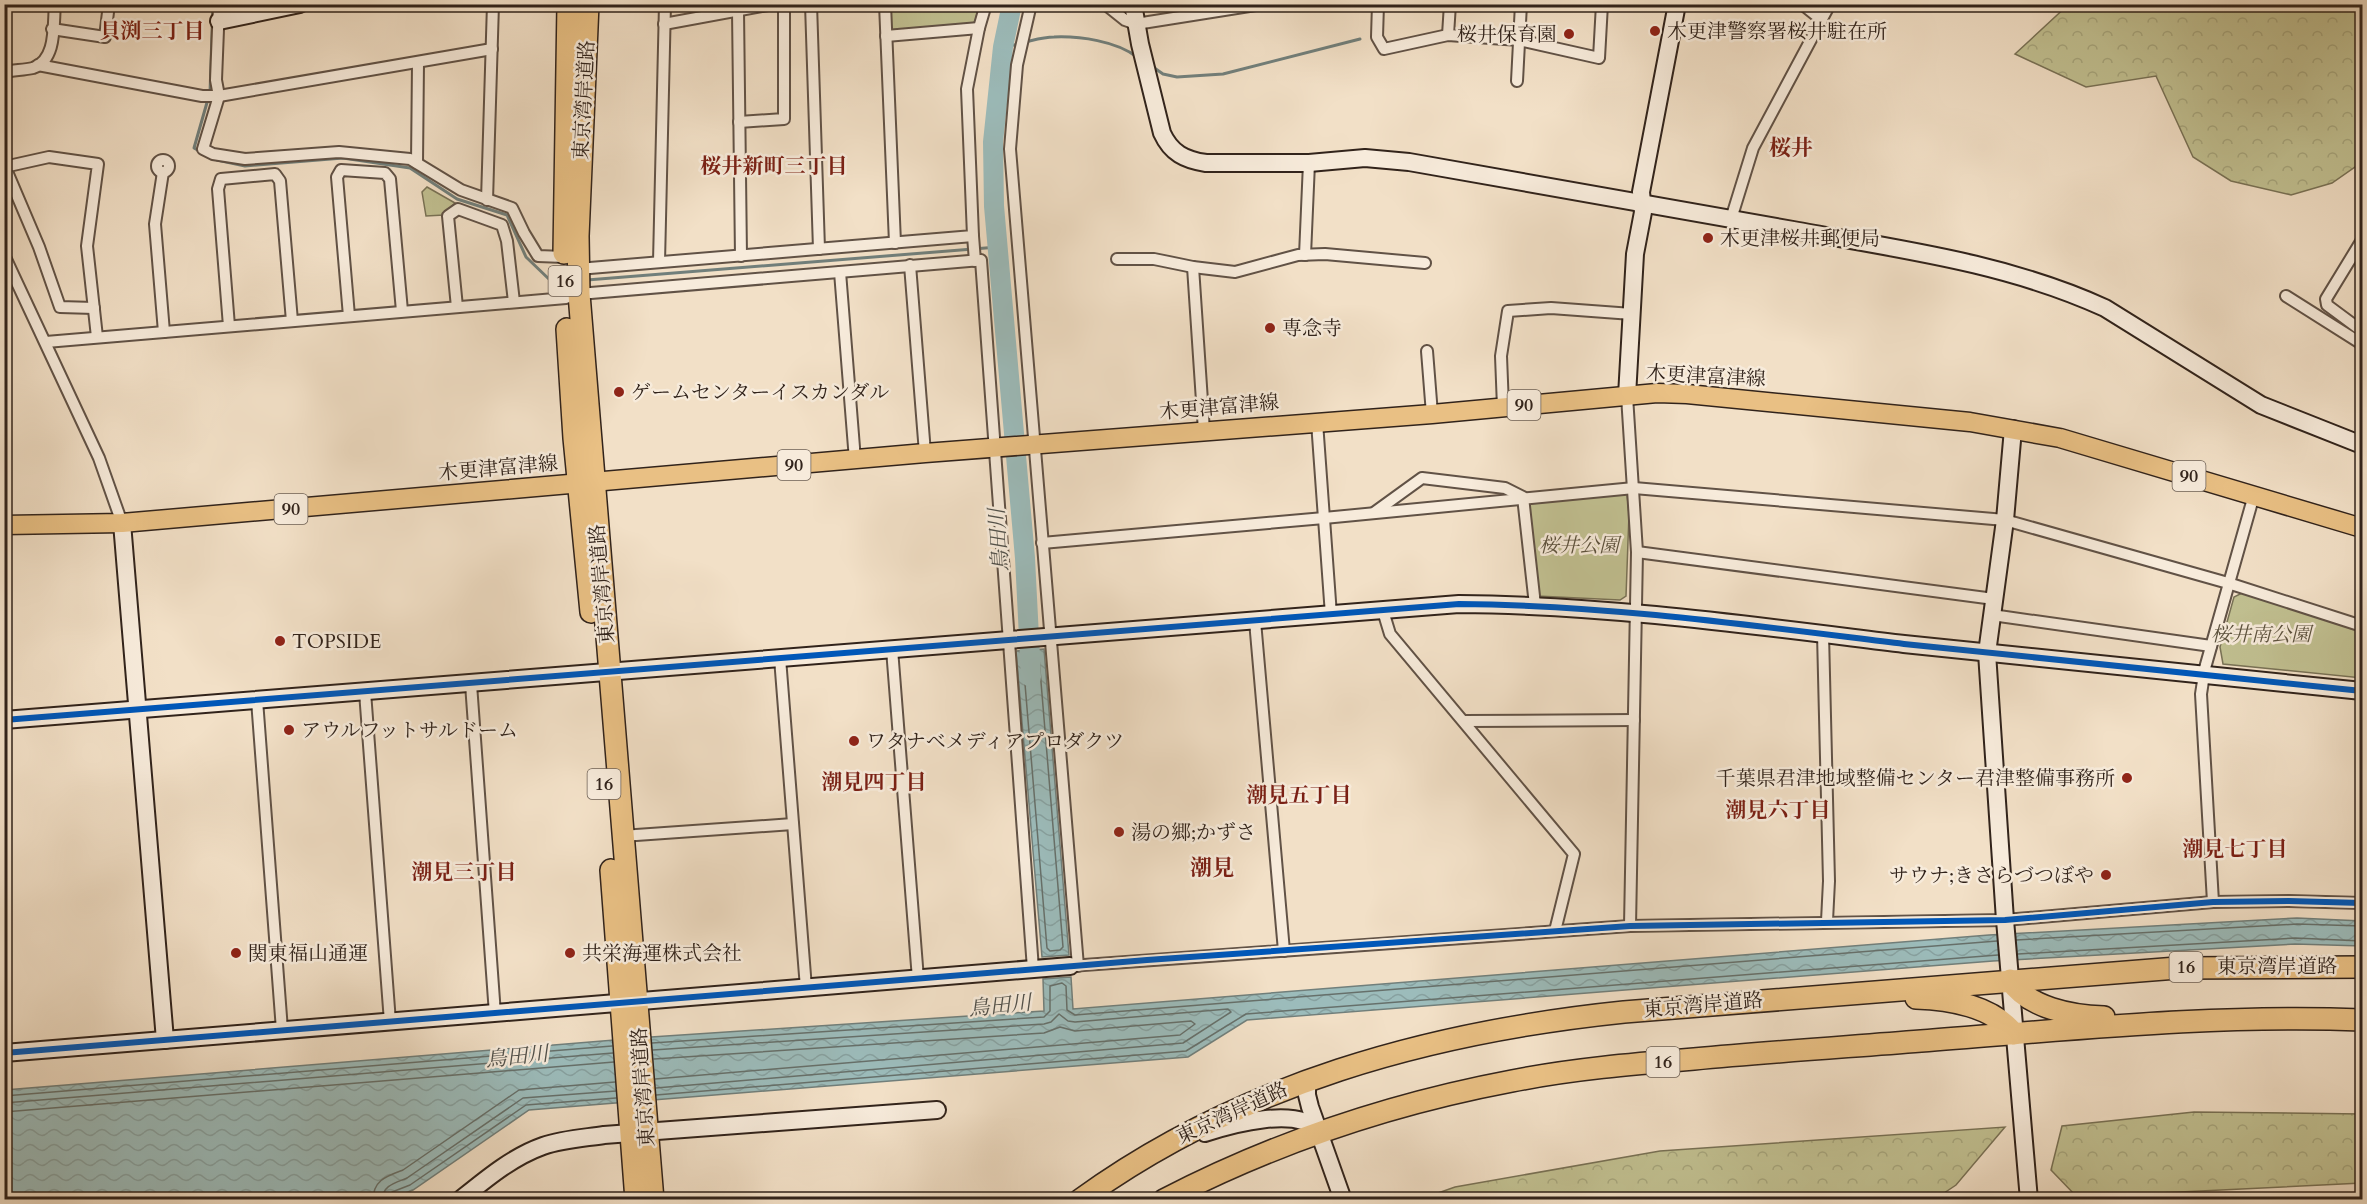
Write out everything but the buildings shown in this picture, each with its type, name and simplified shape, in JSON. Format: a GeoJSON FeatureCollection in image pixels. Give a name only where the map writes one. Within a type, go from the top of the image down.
{"type":"FeatureCollection","features":[{"type":"Feature","properties":{"kind":"highway","name":"東京湾岸道路"},"geometry":{"type":"LineString","coordinates":[[568,4],[572,296],[629,1002],[638,1134],[636,1200]]}},
{"type":"Feature","properties":{"kind":"highway","name":"東京湾岸道路"},"geometry":{"type":"LineString","coordinates":[[571,263],[588,4]]}},
{"type":"Feature","properties":{"kind":"highway","name":"東京湾岸道路"},"geometry":{"type":"LineString","coordinates":[[603,672],[622,836],[629,1002]]}},
{"type":"Feature","properties":{"kind":"highway","name":"東京湾岸道路"},"geometry":{"type":"LineString","coordinates":[[1080,1200],[1183,1134],[1307,1080],[1410,1048],[1527,1024],[1624,1012],[2178,968],[2362,967]]}},
{"type":"Feature","properties":{"kind":"highway"},"geometry":{"type":"LineString","coordinates":[[2010,980],[2015,989],[2030,999],[2080,1015],[2206,1020]]}},
{"type":"Feature","properties":{"kind":"highway"},"geometry":{"type":"LineString","coordinates":[[1814,996],[1919,998],[1949,1001],[1994,1017],[2005,1023],[2014,1034]]}},
{"type":"Feature","properties":{"kind":"highway","name":"16"},"geometry":{"type":"LineString","coordinates":[[1164,1200],[1241,1162],[1319,1131],[1446,1095],[1512,1080],[1575,1071],[1707,1058],[2206,1020],[2362,1020]]}},
{"type":"Feature","properties":{"kind":"highway","name":"東京湾岸道路"},"geometry":{"type":"LineString","coordinates":[[638,1134],[653,1200]]}},
{"type":"Feature","properties":{"kind":"main road","name":"木更津富津線"},"geometry":{"type":"LineString","coordinates":[[1034,444],[1432,414],[1657,393],[1687,394],[1970,422],[2060,438],[2362,528]]}},
{"type":"Feature","properties":{"kind":"main road","name":"90"},"geometry":{"type":"LineString","coordinates":[[994,448],[1034,444]]}},
{"type":"Feature","properties":{"kind":"main road","name":"木更津富津線"},"geometry":{"type":"LineString","coordinates":[[4,525],[122,523],[994,448]]}},
{"type":"Feature","properties":{"kind":"street"},"geometry":{"type":"LineString","coordinates":[[4,72],[44,62],[50,53],[54,4]]}},
{"type":"Feature","properties":{"kind":"street"},"geometry":{"type":"LineString","coordinates":[[52,29],[105,37],[109,4]]}},
{"type":"Feature","properties":{"kind":"street"},"geometry":{"type":"LineString","coordinates":[[300,4],[219,13],[216,80],[219,96],[203,149],[213,154],[245,159],[339,152],[410,159],[460,190],[512,208],[538,256],[571,263],[659,262],[973,236]]}},
{"type":"Feature","properties":{"kind":"street"},"geometry":{"type":"LineString","coordinates":[[487,200],[493,4]]}},
{"type":"Feature","properties":{"kind":"street"},"geometry":{"type":"LineString","coordinates":[[659,262],[665,4]]}},
{"type":"Feature","properties":{"kind":"street"},"geometry":{"type":"LineString","coordinates":[[739,122],[784,119],[784,4]]}},
{"type":"Feature","properties":{"kind":"street"},"geometry":{"type":"LineString","coordinates":[[811,4],[819,249]]}},
{"type":"Feature","properties":{"kind":"street"},"geometry":{"type":"LineString","coordinates":[[885,4],[895,243]]}},
{"type":"Feature","properties":{"kind":"street"},"geometry":{"type":"LineString","coordinates":[[975,261],[967,89],[986,4]]}},
{"type":"Feature","properties":{"kind":"street"},"geometry":{"type":"LineString","coordinates":[[1031,4],[1017,65],[1010,149],[1074,966]]}},
{"type":"Feature","properties":{"kind":"street"},"geometry":{"type":"LineString","coordinates":[[1105,4],[1125,20],[1136,24],[1262,4]]}},
{"type":"Feature","properties":{"kind":"street"},"geometry":{"type":"LineString","coordinates":[[1133,4],[1162,133],[1168,145],[1176,153],[1189,160],[1206,163],[1309,163],[1365,158],[1409,162],[1934,255],[2037,282],[2105,308],[2261,405],[2362,445]]}},
{"type":"Feature","properties":{"kind":"street"},"geometry":{"type":"LineString","coordinates":[[1378,4],[1377,37],[1384,49],[1448,35],[1519,40],[1599,58],[1602,4]]}},
{"type":"Feature","properties":{"kind":"street"},"geometry":{"type":"LineString","coordinates":[[1448,35],[1450,4]]}},
{"type":"Feature","properties":{"kind":"street"},"geometry":{"type":"LineString","coordinates":[[1517,81],[1521,4]]}},
{"type":"Feature","properties":{"kind":"street"},"geometry":{"type":"LineString","coordinates":[[1630,926],[1637,552],[1627,396],[1635,254],[1643,212],[1641,192],[1677,4]]}},
{"type":"Feature","properties":{"kind":"street"},"geometry":{"type":"LineString","coordinates":[[1802,4],[1822,20]]}},
{"type":"Feature","properties":{"kind":"street"},"geometry":{"type":"LineString","coordinates":[[1731,219],[1753,148],[1830,4]]}},
{"type":"Feature","properties":{"kind":"street"},"geometry":{"type":"LineString","coordinates":[[664,24],[772,5]]}},
{"type":"Feature","properties":{"kind":"street"},"geometry":{"type":"LineString","coordinates":[[738,11],[741,256]]}},
{"type":"Feature","properties":{"kind":"street"},"geometry":{"type":"LineString","coordinates":[[886,36],[979,28]]}},
{"type":"Feature","properties":{"kind":"street"},"geometry":{"type":"LineString","coordinates":[[38,65],[202,96],[219,96],[492,50]]}},
{"type":"Feature","properties":{"kind":"street"},"geometry":{"type":"LineString","coordinates":[[417,163],[418,63]]}},
{"type":"Feature","properties":{"kind":"street"},"geometry":{"type":"LineString","coordinates":[[94,308],[60,307],[39,247],[5,167],[50,157],[98,164],[87,246],[94,308],[97,337]]}},
{"type":"Feature","properties":{"kind":"street"},"geometry":{"type":"LineString","coordinates":[[1305,255],[1309,163]]}},
{"type":"Feature","properties":{"kind":"street"},"geometry":{"type":"LineString","coordinates":[[349,316],[337,177],[341,170],[385,173],[390,178],[402,311]]}},
{"type":"Feature","properties":{"kind":"street"},"geometry":{"type":"LineString","coordinates":[[163,172],[156,224],[164,332]]}},
{"type":"Feature","properties":{"kind":"street"},"geometry":{"type":"LineString","coordinates":[[229,326],[218,189],[221,179],[275,174],[280,181],[292,321]]}},
{"type":"Feature","properties":{"kind":"street"},"geometry":{"type":"LineString","coordinates":[[457,307],[448,216],[458,209],[502,225],[507,241],[514,302]]}},
{"type":"Feature","properties":{"kind":"street"},"geometry":{"type":"LineString","coordinates":[[2362,240],[2326,299],[2327,304],[2362,331]]}},
{"type":"Feature","properties":{"kind":"street"},"geometry":{"type":"LineString","coordinates":[[1117,259],[1154,260],[1235,272],[1305,255],[1325,254],[1425,263]]}},
{"type":"Feature","properties":{"kind":"street"},"geometry":{"type":"LineString","coordinates":[[4,255],[99,458],[122,523],[165,1040]]}},
{"type":"Feature","properties":{"kind":"street"},"geometry":{"type":"LineString","coordinates":[[46,342],[981,260],[1008,639],[1037,969]]}},
{"type":"Feature","properties":{"kind":"street"},"geometry":{"type":"LineString","coordinates":[[910,265],[925,453]]}},
{"type":"Feature","properties":{"kind":"street"},"geometry":{"type":"LineString","coordinates":[[1193,267],[1204,431]]}},
{"type":"Feature","properties":{"kind":"street"},"geometry":{"type":"LineString","coordinates":[[840,272],[855,460]]}},
{"type":"Feature","properties":{"kind":"street"},"geometry":{"type":"LineString","coordinates":[[2286,296],[2362,344]]}},
{"type":"Feature","properties":{"kind":"street"},"geometry":{"type":"LineString","coordinates":[[1503,407],[1501,356],[1508,311],[1551,308],[1632,314]]}},
{"type":"Feature","properties":{"kind":"street"},"geometry":{"type":"LineString","coordinates":[[1427,351],[1432,414]]}},
{"type":"Feature","properties":{"kind":"street"},"geometry":{"type":"LineString","coordinates":[[1317,422],[1331,615]]}},
{"type":"Feature","properties":{"kind":"street"},"geometry":{"type":"LineString","coordinates":[[2013,429],[2005,520],[1987,653],[2005,920],[2029,1200]]}},
{"type":"Feature","properties":{"kind":"street"},"geometry":{"type":"LineString","coordinates":[[1373,513],[1422,478],[1505,488],[1523,497]]}},
{"type":"Feature","properties":{"kind":"street"},"geometry":{"type":"LineString","coordinates":[[1042,543],[1634,488],[2005,520],[2228,583],[2362,626]]}},
{"type":"Feature","properties":{"kind":"street"},"geometry":{"type":"LineString","coordinates":[[2213,902],[2201,694],[2211,646],[2254,495]]}},
{"type":"Feature","properties":{"kind":"street"},"geometry":{"type":"LineString","coordinates":[[1523,497],[1535,605]]}},
{"type":"Feature","properties":{"kind":"street"},"geometry":{"type":"LineString","coordinates":[[1637,552],[1993,607],[2211,646]]}},
{"type":"Feature","properties":{"kind":"street"},"geometry":{"type":"LineString","coordinates":[[4,720],[1459,604],[1535,605],[1636,614],[2362,691]]}},
{"type":"Feature","properties":{"kind":"street"},"geometry":{"type":"LineString","coordinates":[[1383,611],[1390,634],[1574,854],[1555,931]]}},
{"type":"Feature","properties":{"kind":"street"},"geometry":{"type":"LineString","coordinates":[[1255,621],[1284,951]]}},
{"type":"Feature","properties":{"kind":"street"},"geometry":{"type":"LineString","coordinates":[[1823,634],[1829,881],[1827,921]]}},
{"type":"Feature","properties":{"kind":"street"},"geometry":{"type":"LineString","coordinates":[[892,649],[918,979]]}},
{"type":"Feature","properties":{"kind":"street"},"geometry":{"type":"LineString","coordinates":[[780,658],[806,988]]}},
{"type":"Feature","properties":{"kind":"street"},"geometry":{"type":"LineString","coordinates":[[471,684],[495,1014]]}},
{"type":"Feature","properties":{"kind":"street"},"geometry":{"type":"LineString","coordinates":[[365,692],[390,1022]]}},
{"type":"Feature","properties":{"kind":"street"},"geometry":{"type":"LineString","coordinates":[[257,700],[282,1030]]}},
{"type":"Feature","properties":{"kind":"street"},"geometry":{"type":"LineString","coordinates":[[1464,721],[1634,720]]}},
{"type":"Feature","properties":{"kind":"street"},"geometry":{"type":"LineString","coordinates":[[622,836],[793,824]]}},
{"type":"Feature","properties":{"kind":"street"},"geometry":{"type":"LineString","coordinates":[[4,1053],[1074,966],[1630,926],[1827,921],[2005,920],[2213,902],[2362,903]]}},
{"type":"Feature","properties":{"kind":"street"},"geometry":{"type":"LineString","coordinates":[[1307,1080],[1307,1095],[1343,1200]]}},
{"type":"Feature","properties":{"kind":"street"},"geometry":{"type":"LineString","coordinates":[[468,1197],[502,1166],[543,1146],[575,1139],[937,1110]]}},
{"type":"Feature","properties":{"kind":"street"},"geometry":{"type":"LineString","coordinates":[[1130,1166],[1199,1136],[1240,1123],[1272,1119],[1298,1120],[1310,1123],[1319,1131]]}},
{"type":"Feature","properties":{"kind":"green space"},"geometry":{"type":"Polygon","coordinates":[[[2069,4],[2362,5],[2362,162],[2332,183],[2291,195],[2231,181],[2193,157],[2156,76],[2086,87],[2015,54],[2069,4]]]}},
{"type":"Feature","properties":{"kind":"green space"},"geometry":{"type":"Polygon","coordinates":[[[888,5],[979,5],[975,22],[971,25],[893,32],[890,29],[888,5]]]}},
{"type":"Feature","properties":{"kind":"green space"},"geometry":{"type":"Polygon","coordinates":[[[427,187],[455,203],[444,215],[426,216],[422,192],[427,187]]]}},
{"type":"Feature","properties":{"kind":"green space","name":"桜井公園"},"geometry":{"type":"Polygon","coordinates":[[[1627,494],[1629,514],[1626,596],[1620,600],[1537,596],[1525,503],[1627,494]]]}},
{"type":"Feature","properties":{"kind":"green space","name":"桜井南公園"},"geometry":{"type":"Polygon","coordinates":[[[2242,593],[2362,629],[2362,678],[2223,664],[2220,647],[2234,597],[2242,593]]]}},
{"type":"Feature","properties":{"kind":"green space"},"geometry":{"type":"Polygon","coordinates":[[[2194,1112],[2362,1114],[2362,1183],[2077,1197],[2051,1170],[2062,1126],[2194,1112]]]}},
{"type":"Feature","properties":{"kind":"green space"},"geometry":{"type":"Polygon","coordinates":[[[2005,1127],[1956,1185],[1935,1199],[1421,1199],[1455,1187],[1660,1151],[2005,1127]]]}},
{"type":"Feature","properties":{"kind":"water"},"geometry":{"type":"Polygon","coordinates":[[[1044,649],[1069,955],[1042,957],[1016,651],[1044,649]]]}},
{"type":"Feature","properties":{"kind":"water"},"geometry":{"type":"Polygon","coordinates":[[[2297,918],[2362,921],[2362,946],[2295,944],[1993,961],[1247,1020],[1188,1057],[529,1110],[413,1190],[395,1197],[365,1200],[5,1200],[5,1090],[651,1037],[1044,1011],[1043,979],[1071,977],[1073,1009],[1989,935],[2297,918]]]}},
{"type":"Feature","properties":{"kind":"waterway"},"geometry":{"type":"LineString","coordinates":[[210,93],[213,4]]}},
{"type":"Feature","properties":{"kind":"waterway","name":"鳥田川"},"geometry":{"type":"LineString","coordinates":[[1012,4],[1003,47],[993,142],[994,206],[1025,558],[1031,677]]}},
{"type":"Feature","properties":{"kind":"waterway"},"geometry":{"type":"LineString","coordinates":[[1025,42],[1050,37],[1086,39],[1108,43],[1137,57]]}},
{"type":"Feature","properties":{"kind":"waterway"},"geometry":{"type":"LineString","coordinates":[[1153,67],[1163,74],[1177,77],[1223,74],[1360,39]]}},
{"type":"Feature","properties":{"kind":"waterway"},"geometry":{"type":"LineString","coordinates":[[1003,47],[1019,44]]}},
{"type":"Feature","properties":{"kind":"waterway"},"geometry":{"type":"LineString","coordinates":[[201,152],[194,148],[208,99]]}},
{"type":"Feature","properties":{"kind":"waterway"},"geometry":{"type":"LineString","coordinates":[[217,160],[245,166],[343,158],[410,168],[457,199],[507,215],[526,257],[552,282],[571,281]]}},
{"type":"Feature","properties":{"kind":"waterway"},"geometry":{"type":"LineString","coordinates":[[587,280],[998,247]]}},
{"type":"Feature","properties":{"kind":"cycle path"},"geometry":{"type":"LineString","coordinates":[[4,720],[1459,604],[1626,612],[1961,650],[2362,691]]}},
{"type":"Feature","properties":{"kind":"cycle path"},"geometry":{"type":"LineString","coordinates":[[4,1053],[1147,960],[1630,926],[2005,920],[2213,902],[2362,903]]}},
{"type":"Feature","properties":{"kind":"place","name":"木更津警察署桜井駐在所"},"geometry":{"type":"Point","coordinates":[1655,31]}},
{"type":"Feature","properties":{"kind":"place","name":"桜井保育園"},"geometry":{"type":"Point","coordinates":[1569,34]}},
{"type":"Feature","properties":{"kind":"place","name":"木更津桜井郵便局"},"geometry":{"type":"Point","coordinates":[1708,238]}},
{"type":"Feature","properties":{"kind":"place","name":"専念寺"},"geometry":{"type":"Point","coordinates":[1270,328]}},
{"type":"Feature","properties":{"kind":"place","name":"ゲームセンターイスカンダル"},"geometry":{"type":"Point","coordinates":[619,392]}},
{"type":"Feature","properties":{"kind":"place","name":"TOPSIDE"},"geometry":{"type":"Point","coordinates":[280,641]}},
{"type":"Feature","properties":{"kind":"place","name":"アウルフットサルドーム"},"geometry":{"type":"Point","coordinates":[289,730]}},
{"type":"Feature","properties":{"kind":"place","name":"ワタナベメディアプロダクツ"},"geometry":{"type":"Point","coordinates":[854,741]}},
{"type":"Feature","properties":{"kind":"place","name":"千葉県君津地域整備センター君津整備事務所"},"geometry":{"type":"Point","coordinates":[2127,778]}},
{"type":"Feature","properties":{"kind":"place","name":"湯の郷;かずさ"},"geometry":{"type":"Point","coordinates":[1119,832]}},
{"type":"Feature","properties":{"kind":"place","name":"サウナ;きさらづつぼや"},"geometry":{"type":"Point","coordinates":[2106,875]}},
{"type":"Feature","properties":{"kind":"place","name":"関東福山通運"},"geometry":{"type":"Point","coordinates":[236,953]}},
{"type":"Feature","properties":{"kind":"place","name":"共栄海運株式会社"},"geometry":{"type":"Point","coordinates":[570,953]}},
{"type":"Feature","properties":{"kind":"district","name":"貝渕三丁目"},"geometry":{"type":"Point","coordinates":[152,31]}},
{"type":"Feature","properties":{"kind":"district","name":"桜井"},"geometry":{"type":"Point","coordinates":[1791,148]}},
{"type":"Feature","properties":{"kind":"district","name":"桜井新町三丁目"},"geometry":{"type":"Point","coordinates":[774,166]}},
{"type":"Feature","properties":{"kind":"district","name":"潮見四丁目"},"geometry":{"type":"Point","coordinates":[874,782]}},
{"type":"Feature","properties":{"kind":"district","name":"潮見五丁目"},"geometry":{"type":"Point","coordinates":[1299,795]}},
{"type":"Feature","properties":{"kind":"district","name":"潮見六丁目"},"geometry":{"type":"Point","coordinates":[1778,810]}},
{"type":"Feature","properties":{"kind":"district","name":"潮見七丁目"},"geometry":{"type":"Point","coordinates":[2235,849]}},
{"type":"Feature","properties":{"kind":"district","name":"潮見"},"geometry":{"type":"Point","coordinates":[1212,868]}},
{"type":"Feature","properties":{"kind":"district","name":"潮見三丁目"},"geometry":{"type":"Point","coordinates":[464,872]}}]}
